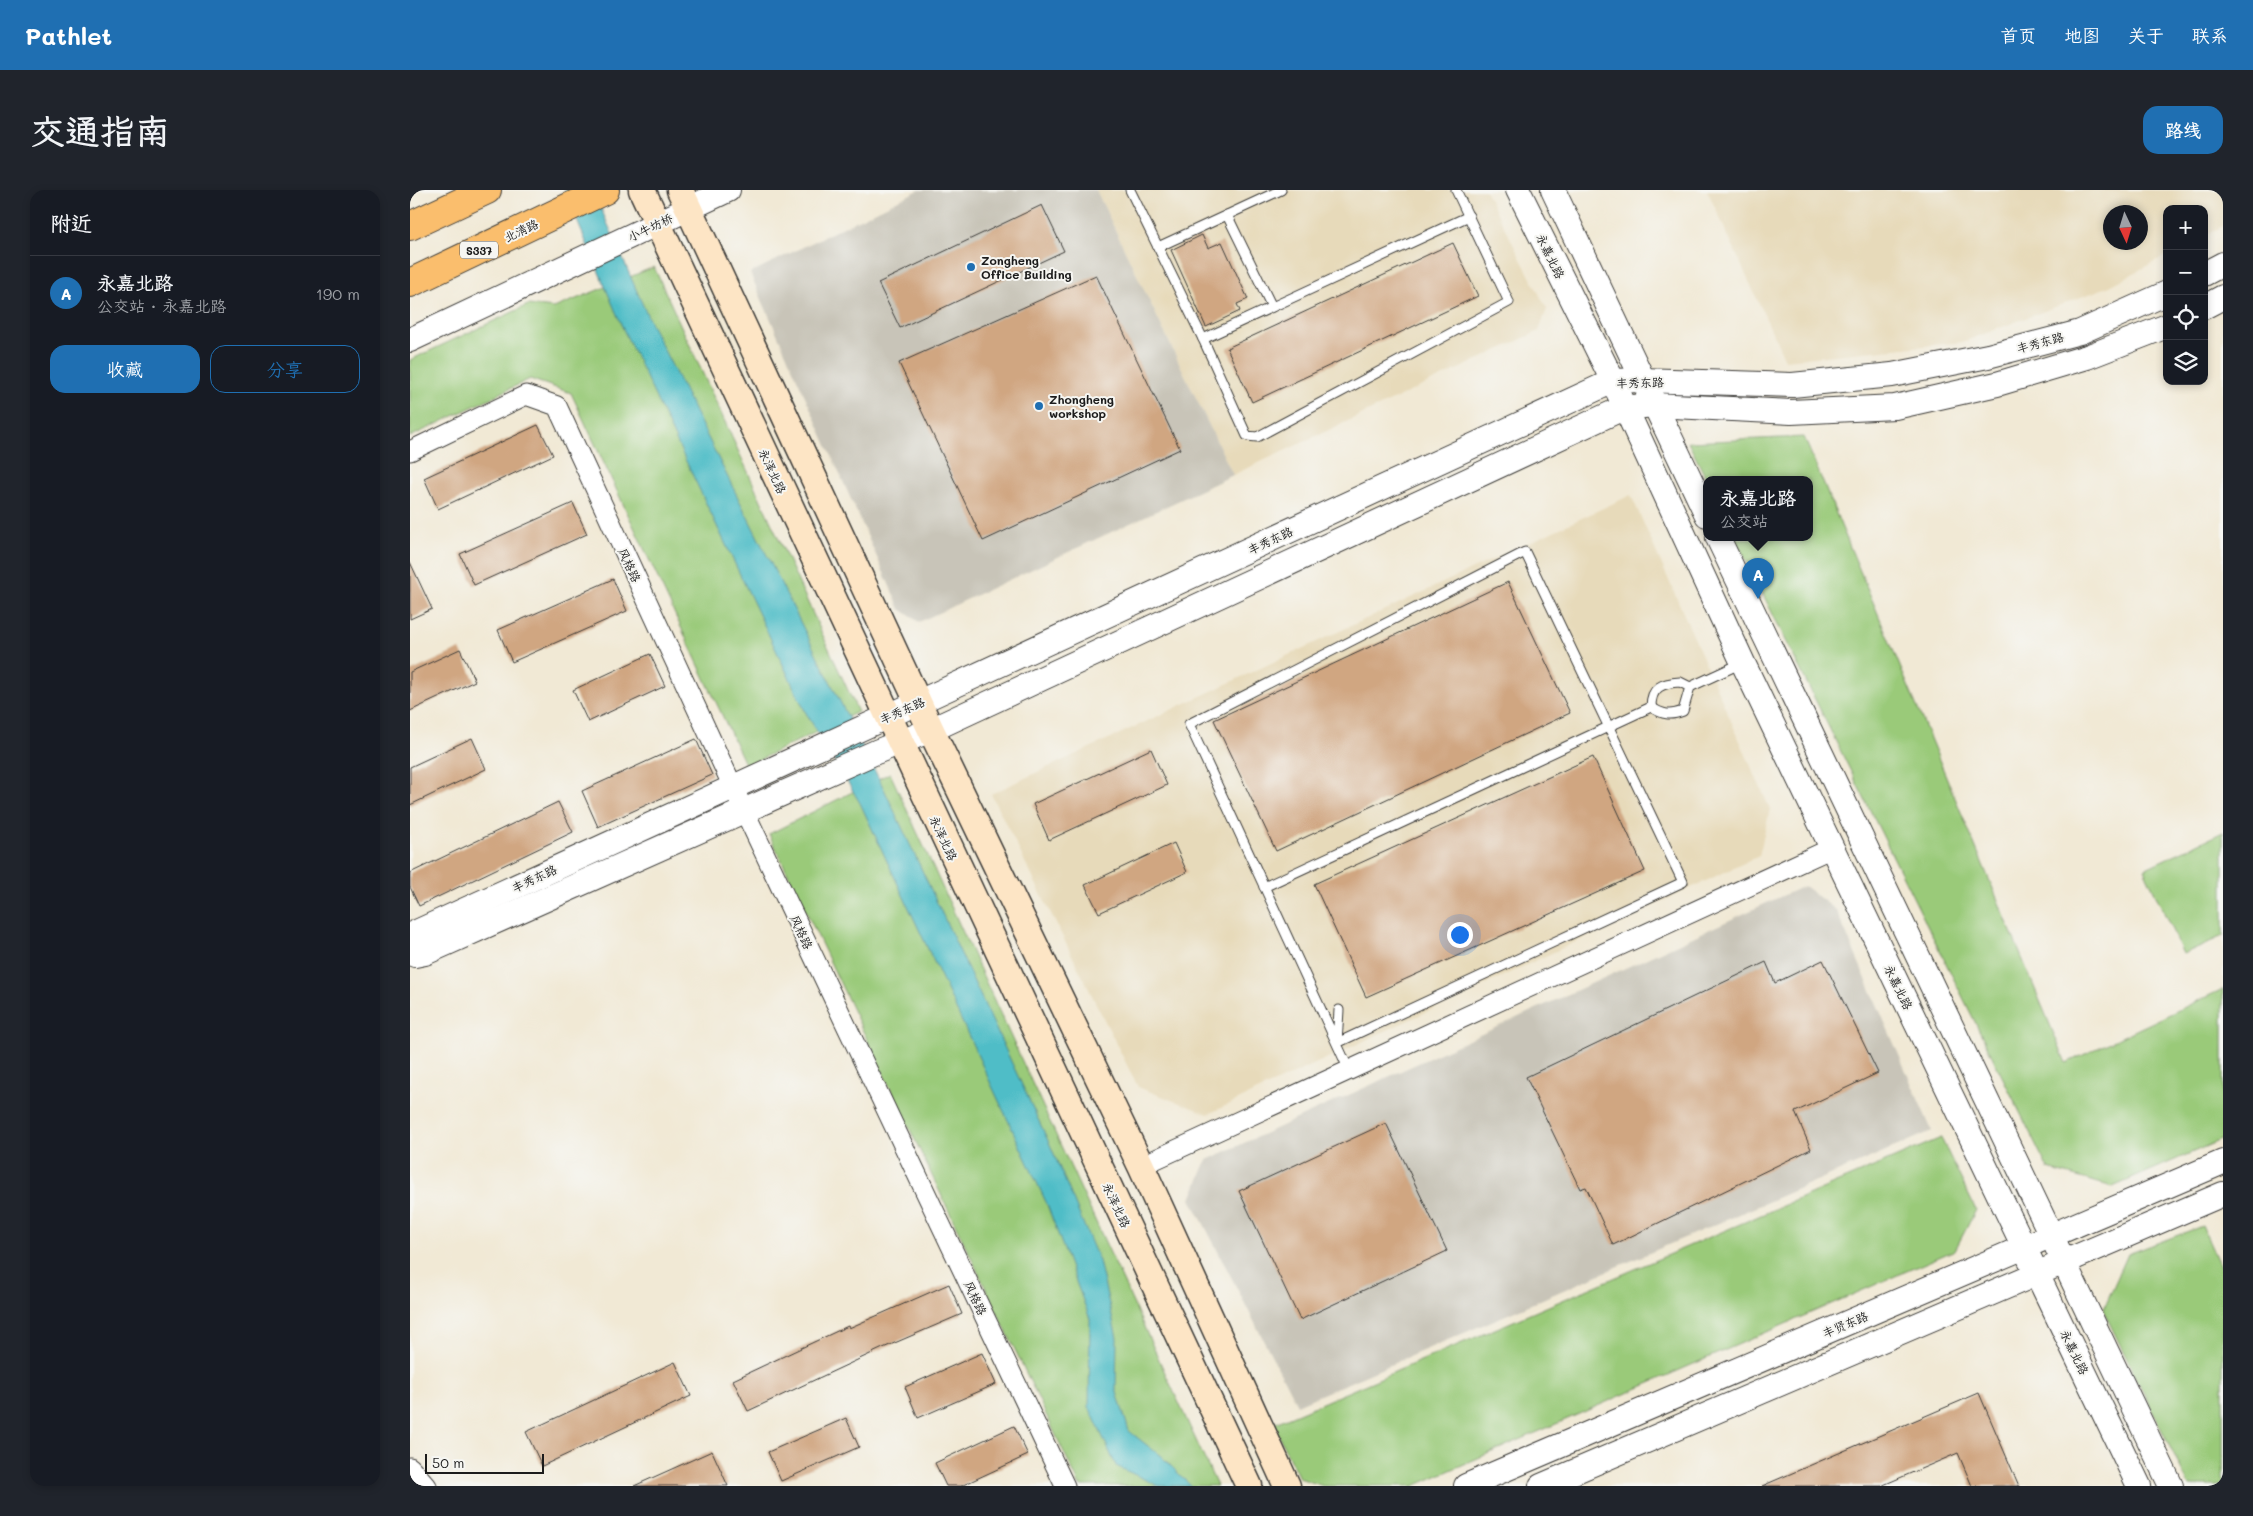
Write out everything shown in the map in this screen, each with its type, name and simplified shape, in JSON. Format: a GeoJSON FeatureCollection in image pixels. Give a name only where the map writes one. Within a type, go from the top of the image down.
{"type":"FeatureCollection","features":[{"type":"Feature","properties":{"kind":"main road"},"geometry":{"type":"LineString","coordinates":[[410,226],[487,190]]}},
{"type":"Feature","properties":{"kind":"main road","name":"北清路"},"geometry":{"type":"LineString","coordinates":[[410,283],[605,190]]}},
{"type":"Feature","properties":{"kind":"main road","name":"永泽北路"},"geometry":{"type":"LineString","coordinates":[[642,190],[648,228],[888,748],[1249,1486]]}},
{"type":"Feature","properties":{"kind":"main road"},"geometry":{"type":"LineString","coordinates":[[685,199],[931,730],[1141,1166],[1287,1486]]}},
{"type":"Feature","properties":{"kind":"street","name":"小牛坊桥"},"geometry":{"type":"LineString","coordinates":[[410,340],[648,228],[685,199],[728,190]]}},
{"type":"Feature","properties":{"kind":"street","name":"永嘉北路"},"geometry":{"type":"LineString","coordinates":[[1518,190],[1612,381],[1742,663],[2140,1486]]}},
{"type":"Feature","properties":{"kind":"street"},"geometry":{"type":"LineString","coordinates":[[1553,190],[1703,506]]}},
{"type":"Feature","properties":{"kind":"street"},"geometry":{"type":"LineString","coordinates":[[2208,272],[2223,264]]}},
{"type":"Feature","properties":{"kind":"street","name":"丰秀东路"},"geometry":{"type":"LineString","coordinates":[[410,935],[876,722],[1612,381],[1642,380],[1792,385],[1892,375],[1988,356],[2080,332],[2163,295]]}},
{"type":"Feature","properties":{"kind":"street"},"geometry":{"type":"LineString","coordinates":[[2208,305],[2223,297]]}},
{"type":"Feature","properties":{"kind":"street","name":"丰秀东路"},"geometry":{"type":"LineString","coordinates":[[410,953],[415,955],[425,952],[931,730],[1623,408],[1654,405],[1791,412],[1895,407],[1997,384],[2078,360],[2163,328]]}},
{"type":"Feature","properties":{"kind":"street","name":"风格路"},"geometry":{"type":"LineString","coordinates":[[410,451],[526,394],[557,406],[744,811],[1065,1486]]}},
{"type":"Feature","properties":{"kind":"street"},"geometry":{"type":"LineString","coordinates":[[1719,541],[2171,1486]]}},
{"type":"Feature","properties":{"kind":"street"},"geometry":{"type":"LineString","coordinates":[[1141,1166],[1832,848]]}},
{"type":"Feature","properties":{"kind":"street","name":"丰贤东路"},"geometry":{"type":"LineString","coordinates":[[1466,1486],[2223,1162]]}},
{"type":"Feature","properties":{"kind":"street"},"geometry":{"type":"LineString","coordinates":[[1541,1486],[2223,1194]]}},
{"type":"Feature","properties":{"kind":"street"},"geometry":{"type":"LineString","coordinates":[[410,1466],[427,1486]]}},
{"type":"Feature","properties":{"kind":"lane"},"geometry":{"type":"LineString","coordinates":[[1130,190],[1203,339],[1247,436],[1257,437],[1509,302],[1456,190]]}},
{"type":"Feature","properties":{"kind":"lane"},"geometry":{"type":"LineString","coordinates":[[1158,247],[1281,190]]}},
{"type":"Feature","properties":{"kind":"lane"},"geometry":{"type":"LineString","coordinates":[[1227,215],[1272,307]]}},
{"type":"Feature","properties":{"kind":"lane"},"geometry":{"type":"LineString","coordinates":[[1203,339],[1468,216]]}},
{"type":"Feature","properties":{"kind":"lane"},"geometry":{"type":"LineString","coordinates":[[1337,1043],[1683,882],[1525,552],[1189,724],[1349,1070]]}},
{"type":"Feature","properties":{"kind":"lane"},"geometry":{"type":"LineString","coordinates":[[1651,708],[1661,714],[1674,714],[1683,711],[1690,687],[1742,663]]}},
{"type":"Feature","properties":{"kind":"lane"},"geometry":{"type":"LineString","coordinates":[[1651,708],[1651,697],[1659,686],[1680,682],[1690,687]]}},
{"type":"Feature","properties":{"kind":"lane"},"geometry":{"type":"LineString","coordinates":[[1264,887],[1651,708]]}},
{"type":"Feature","properties":{"kind":"lane"},"geometry":{"type":"LineString","coordinates":[[1337,1043],[1340,1010]]}},
{"type":"Feature","properties":{"kind":"shaded area"},"geometry":{"type":"Polygon","coordinates":[[[919,190],[1096,190],[1233,475],[919,622],[900,609],[750,273],[919,190]]]}},
{"type":"Feature","properties":{"kind":"shaded area"},"geometry":{"type":"Polygon","coordinates":[[[1096,190],[1485,190],[1547,309],[1539,331],[1233,475],[1096,190]]]}},
{"type":"Feature","properties":{"kind":"shaded area"},"geometry":{"type":"Polygon","coordinates":[[[1707,190],[2223,190],[2223,226],[2208,234],[2208,205],[2163,205],[2163,257],[2110,286],[1963,342],[1785,360],[1707,190]]]}},
{"type":"Feature","properties":{"kind":"shaded area"},"geometry":{"type":"Polygon","coordinates":[[[1631,495],[1770,809],[1759,856],[1208,1114],[1138,1087],[991,794],[1631,495]]]}},
{"type":"Feature","properties":{"kind":"shaded area"},"geometry":{"type":"Polygon","coordinates":[[[1804,886],[1836,910],[1932,1131],[1297,1405],[1191,1199],[1207,1160],[1804,886]]]}},
{"type":"Feature","properties":{"kind":"green space"},"geometry":{"type":"Polygon","coordinates":[[[654,267],[858,712],[746,766],[571,393],[530,379],[410,437],[410,360],[528,305],[554,308],[654,267]]]}},
{"type":"Feature","properties":{"kind":"green space"},"geometry":{"type":"Polygon","coordinates":[[[1804,437],[2066,1063],[2223,989],[2223,1139],[2113,1187],[2048,1169],[1736,541],[1813,541],[1813,476],[1705,476],[1688,442],[1804,437]]]}},
{"type":"Feature","properties":{"kind":"green space"},"geometry":{"type":"Polygon","coordinates":[[[890,773],[1217,1486],[1080,1486],[769,834],[890,773]]]}},
{"type":"Feature","properties":{"kind":"green space"},"geometry":{"type":"Polygon","coordinates":[[[2223,832],[2223,936],[2183,954],[2144,869],[2223,832]]]}},
{"type":"Feature","properties":{"kind":"green space"},"geometry":{"type":"Polygon","coordinates":[[[1941,1138],[1976,1210],[1955,1250],[1414,1486],[1323,1486],[1299,1478],[1273,1424],[1941,1138]]]}},
{"type":"Feature","properties":{"kind":"green space"},"geometry":{"type":"Polygon","coordinates":[[[2202,1226],[2223,1273],[2223,1486],[2189,1486],[2103,1310],[2128,1254],[2202,1226]]]}},
{"type":"Feature","properties":{"kind":"water"},"geometry":{"type":"Polygon","coordinates":[[[564,190],[593,190],[652,326],[885,791],[1051,1147],[1099,1261],[1117,1338],[1116,1389],[1129,1431],[1162,1457],[1191,1486],[1159,1486],[1116,1466],[1089,1407],[1090,1319],[1046,1202],[860,803],[806,713],[624,331],[564,190]]]}},
{"type":"Feature","properties":{"kind":"building","name":"Zongheng Office Building"},"geometry":{"type":"Polygon","coordinates":[[[1042,205],[1064,251],[900,328],[878,283],[1042,205]]]}},
{"type":"Feature","properties":{"kind":"building"},"geometry":{"type":"Polygon","coordinates":[[[1202,235],[1208,248],[1222,242],[1248,299],[1237,304],[1240,311],[1206,327],[1171,250],[1202,235]]]}},
{"type":"Feature","properties":{"kind":"building"},"geometry":{"type":"Polygon","coordinates":[[[1453,243],[1478,296],[1252,402],[1227,348],[1453,243]]]}},
{"type":"Feature","properties":{"kind":"building","name":"Zhongheng workshop"},"geometry":{"type":"Polygon","coordinates":[[[1096,275],[1180,449],[983,541],[899,363],[1096,275]]]}},
{"type":"Feature","properties":{"kind":"building"},"geometry":{"type":"Polygon","coordinates":[[[538,425],[553,455],[438,509],[424,478],[538,425]]]}},
{"type":"Feature","properties":{"kind":"building"},"geometry":{"type":"Polygon","coordinates":[[[573,503],[587,534],[474,585],[460,554],[573,503]]]}},
{"type":"Feature","properties":{"kind":"building"},"geometry":{"type":"Polygon","coordinates":[[[410,562],[432,609],[410,619],[410,562]]]}},
{"type":"Feature","properties":{"kind":"building"},"geometry":{"type":"Polygon","coordinates":[[[613,579],[627,611],[512,662],[498,630],[613,579]]]}},
{"type":"Feature","properties":{"kind":"building"},"geometry":{"type":"Polygon","coordinates":[[[1508,582],[1570,713],[1276,851],[1214,720],[1508,582]]]}},
{"type":"Feature","properties":{"kind":"building"},"geometry":{"type":"Polygon","coordinates":[[[460,649],[475,681],[410,711],[410,672],[460,649]]]}},
{"type":"Feature","properties":{"kind":"building"},"geometry":{"type":"Polygon","coordinates":[[[650,654],[665,686],[588,722],[573,690],[650,654]]]}},
{"type":"Feature","properties":{"kind":"building"},"geometry":{"type":"Polygon","coordinates":[[[472,738],[486,769],[410,805],[410,767],[472,738]]]}},
{"type":"Feature","properties":{"kind":"building"},"geometry":{"type":"Polygon","coordinates":[[[696,739],[712,775],[598,827],[582,791],[696,739]]]}},
{"type":"Feature","properties":{"kind":"building"},"geometry":{"type":"Polygon","coordinates":[[[1151,749],[1167,785],[1049,840],[1033,804],[1151,749]]]}},
{"type":"Feature","properties":{"kind":"building"},"geometry":{"type":"Polygon","coordinates":[[[1593,757],[1645,871],[1366,997],[1314,884],[1593,757]]]}},
{"type":"Feature","properties":{"kind":"building"},"geometry":{"type":"Polygon","coordinates":[[[558,802],[573,832],[419,906],[410,887],[410,873],[558,802]]]}},
{"type":"Feature","properties":{"kind":"building"},"geometry":{"type":"Polygon","coordinates":[[[1174,843],[1187,872],[1099,913],[1085,885],[1174,843]]]}},
{"type":"Feature","properties":{"kind":"building"},"geometry":{"type":"Polygon","coordinates":[[[1823,960],[1878,1073],[1795,1112],[1811,1149],[1613,1245],[1586,1187],[1580,1189],[1526,1077],[1766,962],[1775,983],[1823,960]]]}},
{"type":"Feature","properties":{"kind":"building"},"geometry":{"type":"Polygon","coordinates":[[[1386,1123],[1447,1251],[1300,1320],[1239,1191],[1386,1123]]]}},
{"type":"Feature","properties":{"kind":"building"},"geometry":{"type":"Polygon","coordinates":[[[949,1284],[962,1314],[883,1348],[748,1411],[733,1380],[848,1326],[849,1328],[949,1284]]]}},
{"type":"Feature","properties":{"kind":"building"},"geometry":{"type":"Polygon","coordinates":[[[982,1353],[996,1384],[918,1418],[905,1387],[982,1353]]]}},
{"type":"Feature","properties":{"kind":"building"},"geometry":{"type":"Polygon","coordinates":[[[675,1362],[691,1396],[542,1466],[526,1432],[675,1362]]]}},
{"type":"Feature","properties":{"kind":"building"},"geometry":{"type":"Polygon","coordinates":[[[1979,1393],[2019,1486],[1972,1486],[1958,1453],[1881,1486],[1762,1486],[1979,1393]]]}},
{"type":"Feature","properties":{"kind":"building"},"geometry":{"type":"Polygon","coordinates":[[[846,1418],[859,1447],[781,1481],[768,1452],[846,1418]]]}},
{"type":"Feature","properties":{"kind":"building"},"geometry":{"type":"Polygon","coordinates":[[[1014,1426],[1028,1455],[961,1486],[946,1486],[935,1463],[1014,1426]]]}},
{"type":"Feature","properties":{"kind":"building"},"geometry":{"type":"Polygon","coordinates":[[[712,1451],[728,1486],[634,1486],[712,1451]]]}},
{"type":"Feature","properties":{"kind":"place","name":"Zongheng Office Building"},"geometry":{"type":"Point","coordinates":[971,267]}},
{"type":"Feature","properties":{"kind":"place","name":"Zhongheng workshop"},"geometry":{"type":"Point","coordinates":[1039,406]}},
{"type":"Feature","properties":{"kind":"place","name":"永嘉北路"},"geometry":{"type":"Point","coordinates":[1758,599]}}]}
